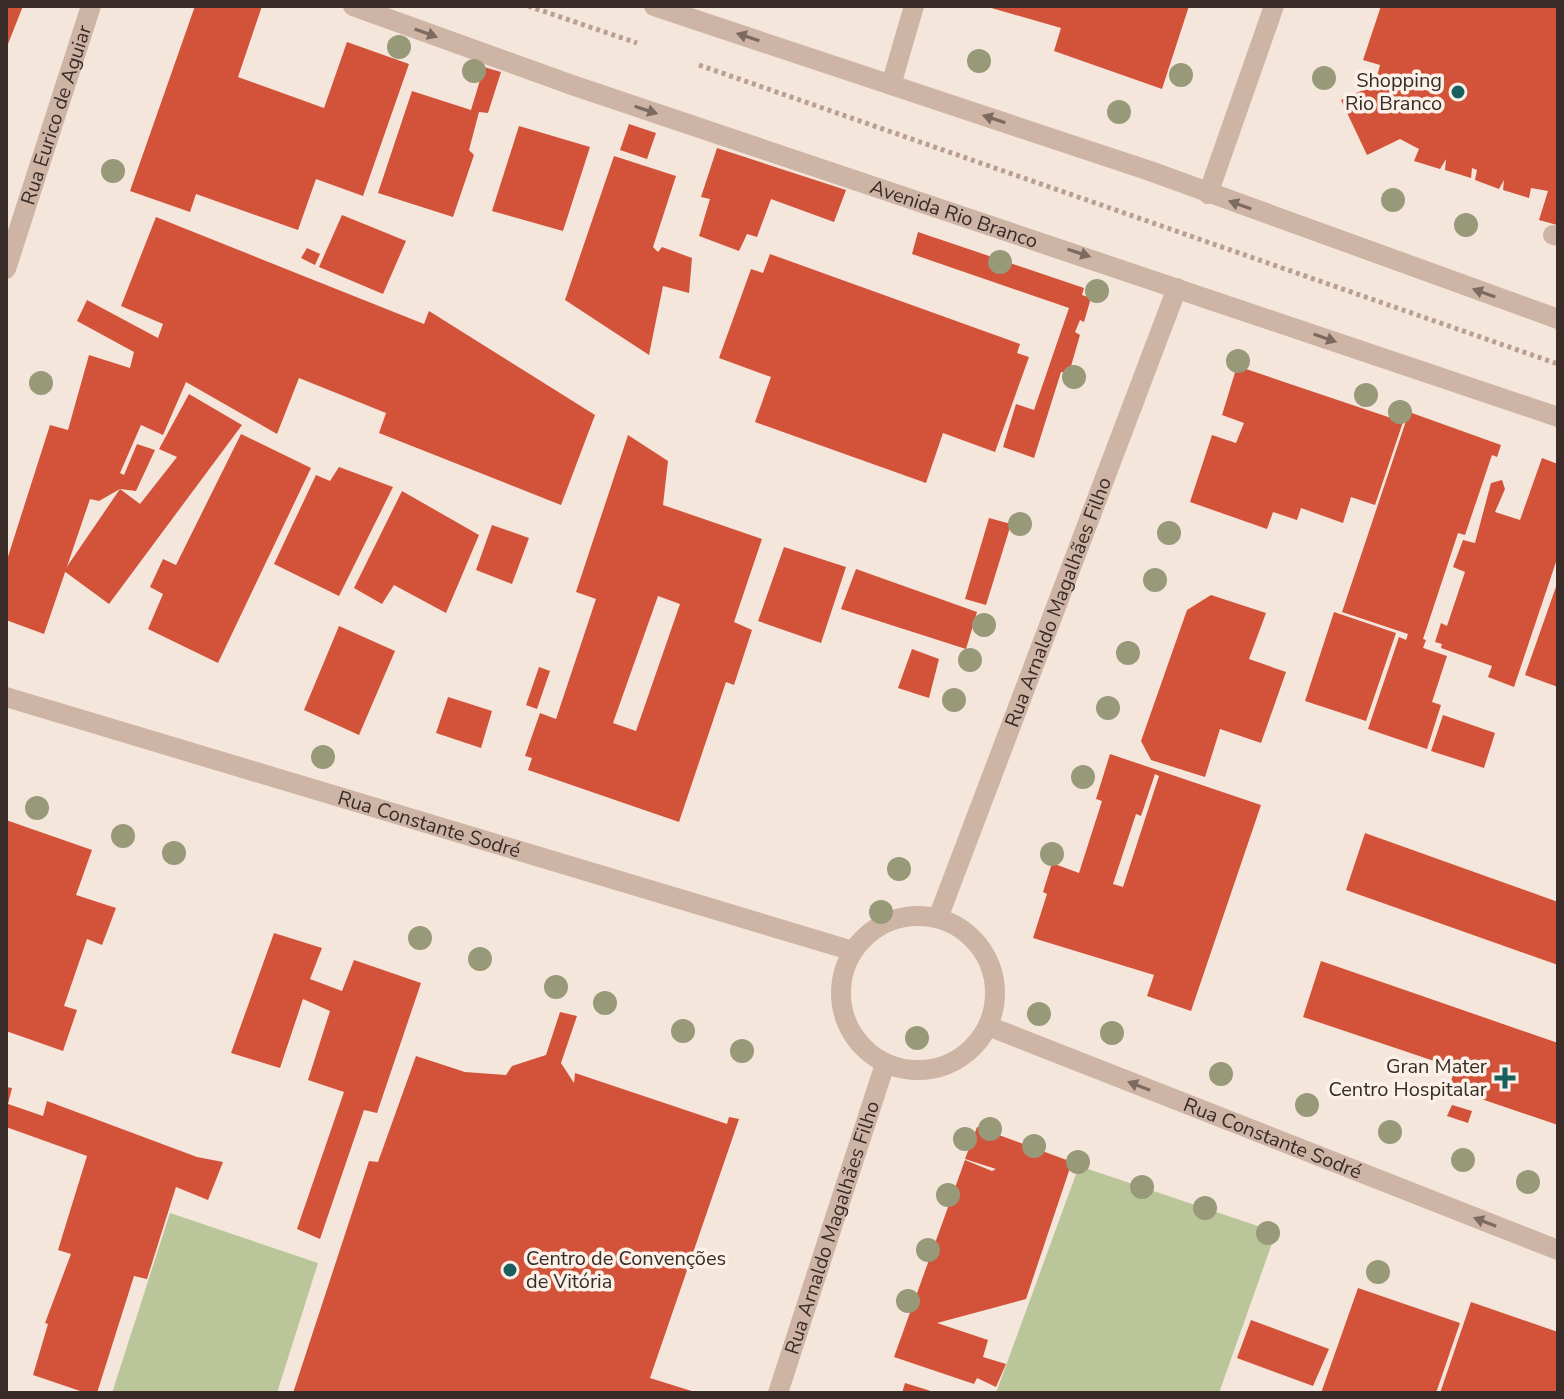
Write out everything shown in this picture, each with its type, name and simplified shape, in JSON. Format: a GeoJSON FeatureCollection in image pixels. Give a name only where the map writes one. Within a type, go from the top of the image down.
{"type":"FeatureCollection","features":[{"type":"Feature","properties":{"kind":"street","name":"Rua Eurico de Aguiar"},"geometry":{"type":"LineString","coordinates":[[6,269],[91,6]]}},
{"type":"Feature","properties":{"kind":"street","name":"Avenida Rio Branco"},"geometry":{"type":"LineString","coordinates":[[353,6],[572,85],[1558,417]]}},
{"type":"Feature","properties":{"kind":"street"},"geometry":{"type":"LineString","coordinates":[[654,6],[1208,194],[1558,319]]}},
{"type":"Feature","properties":{"kind":"street"},"geometry":{"type":"LineString","coordinates":[[891,85],[914,6]]}},
{"type":"Feature","properties":{"kind":"street"},"geometry":{"type":"LineString","coordinates":[[1208,194],[1274,6]]}},
{"type":"Feature","properties":{"kind":"street","name":"Rua Arnaldo Magalhães Filho"},"geometry":{"type":"LineString","coordinates":[[938,918],[1177,288]]}},
{"type":"Feature","properties":{"kind":"street","name":"Rua Constante Sodré"},"geometry":{"type":"LineString","coordinates":[[6,697],[853,951]]}},
{"type":"Feature","properties":{"kind":"street"},"geometry":{"type":"LineString","coordinates":[[914,915],[938,918],[963,930],[982,949],[993,973],[994,1000],[988,1026],[974,1047],[955,1061],[933,1070],[908,1070],[885,1064],[859,1043],[844,1015],[841,982],[853,951],[869,933],[890,921],[914,915]]}},
{"type":"Feature","properties":{"kind":"street","name":"Rua Constante Sodré"},"geometry":{"type":"LineString","coordinates":[[988,1026],[1558,1250]]}},
{"type":"Feature","properties":{"kind":"street","name":"Rua Arnaldo Magalhães Filho"},"geometry":{"type":"LineString","coordinates":[[778,1393],[885,1064]]}},
{"type":"Feature","properties":{"kind":"path"},"geometry":{"type":"LineString","coordinates":[[528,6],[642,45]]}},
{"type":"Feature","properties":{"kind":"path"},"geometry":{"type":"LineString","coordinates":[[687,61],[1558,364]]}},
{"type":"Feature","properties":{"kind":"green space"},"geometry":{"type":"Polygon","coordinates":[[[1079,1166],[1276,1232],[1219,1393],[996,1393],[1079,1166]]]}},
{"type":"Feature","properties":{"kind":"green space"},"geometry":{"type":"Polygon","coordinates":[[[170,1213],[318,1263],[277,1393],[112,1393],[170,1213]]]}},
{"type":"Feature","properties":{"kind":"building"},"geometry":{"type":"Polygon","coordinates":[[[6,6],[23,6],[6,49],[6,6]]]}},
{"type":"Feature","properties":{"kind":"building"},"geometry":{"type":"Polygon","coordinates":[[[195,6],[262,6],[238,77],[324,108],[347,42],[409,64],[363,196],[316,179],[298,230],[196,194],[190,212],[130,191],[195,6]]]}},
{"type":"Feature","properties":{"kind":"building"},"geometry":{"type":"Polygon","coordinates":[[[1189,6],[1162,89],[1054,51],[1061,28],[988,7],[1189,6]]]}},
{"type":"Feature","properties":{"kind":"building","name":"Shopping Rio Branco"},"geometry":{"type":"Polygon","coordinates":[[[1381,6],[1558,6],[1558,236],[1553,235],[1557,225],[1539,220],[1548,191],[1531,188],[1529,198],[1503,190],[1504,180],[1499,189],[1475,180],[1477,170],[1472,168],[1471,178],[1445,170],[1446,159],[1440,169],[1414,161],[1419,149],[1400,139],[1367,155],[1341,100],[1374,85],[1369,83],[1376,80],[1380,65],[1363,60],[1381,6]]]}},
{"type":"Feature","properties":{"kind":"building"},"geometry":{"type":"Polygon","coordinates":[[[484,67],[501,72],[488,113],[479,112],[469,150],[474,155],[453,217],[378,193],[412,91],[471,110],[484,67]]]}},
{"type":"Feature","properties":{"kind":"building"},"geometry":{"type":"Polygon","coordinates":[[[629,124],[656,133],[647,159],[620,150],[629,124]]]}},
{"type":"Feature","properties":{"kind":"building"},"geometry":{"type":"Polygon","coordinates":[[[519,126],[590,147],[563,231],[492,211],[519,126]]]}},
{"type":"Feature","properties":{"kind":"building"},"geometry":{"type":"Polygon","coordinates":[[[717,148],[846,190],[834,222],[771,199],[757,237],[747,234],[739,251],[699,236],[710,199],[701,197],[717,148]]]}},
{"type":"Feature","properties":{"kind":"building"},"geometry":{"type":"Polygon","coordinates":[[[614,156],[676,176],[653,247],[658,252],[662,247],[692,258],[689,293],[663,286],[649,355],[565,300],[614,156]]]}},
{"type":"Feature","properties":{"kind":"building"},"geometry":{"type":"Polygon","coordinates":[[[342,215],[406,241],[383,294],[319,267],[342,215]]]}},
{"type":"Feature","properties":{"kind":"building"},"geometry":{"type":"Polygon","coordinates":[[[156,217],[424,324],[429,311],[595,415],[561,505],[379,433],[386,413],[299,378],[277,434],[186,382],[163,435],[141,425],[120,473],[124,475],[137,444],[155,450],[136,491],[120,489],[99,501],[90,499],[44,634],[6,620],[6,563],[50,425],[68,430],[89,355],[130,368],[134,352],[77,321],[87,300],[158,338],[163,324],[121,306],[156,217]]]}},
{"type":"Feature","properties":{"kind":"building"},"geometry":{"type":"Polygon","coordinates":[[[918,232],[1084,288],[1082,295],[1091,298],[1084,322],[1080,320],[1075,332],[1080,335],[1069,373],[1061,372],[1034,458],[1003,447],[1016,404],[1034,410],[1069,308],[912,254],[918,232]]]}},
{"type":"Feature","properties":{"kind":"building"},"geometry":{"type":"Polygon","coordinates":[[[307,248],[320,254],[315,265],[301,258],[307,248]]]}},
{"type":"Feature","properties":{"kind":"building"},"geometry":{"type":"Polygon","coordinates":[[[770,254],[1020,344],[1017,353],[1029,357],[995,452],[943,433],[926,483],[755,422],[771,377],[719,358],[751,269],[763,273],[770,254]]]}},
{"type":"Feature","properties":{"kind":"building"},"geometry":{"type":"Polygon","coordinates":[[[1237,366],[1403,422],[1375,505],[1351,497],[1343,523],[1301,508],[1297,520],[1273,512],[1267,529],[1190,502],[1212,435],[1236,443],[1244,423],[1222,415],[1237,366]]]}},
{"type":"Feature","properties":{"kind":"building"},"geometry":{"type":"Polygon","coordinates":[[[189,394],[242,425],[109,604],[64,571],[120,489],[140,504],[177,457],[159,449],[189,394]]]}},
{"type":"Feature","properties":{"kind":"building"},"geometry":{"type":"Polygon","coordinates":[[[1409,412],[1501,445],[1497,457],[1492,455],[1465,535],[1458,533],[1423,639],[1426,640],[1423,648],[1447,656],[1432,702],[1441,705],[1427,749],[1368,729],[1399,637],[1406,640],[1408,634],[1342,612],[1409,412]]]}},
{"type":"Feature","properties":{"kind":"building"},"geometry":{"type":"Polygon","coordinates":[[[241,434],[311,468],[218,663],[148,629],[163,594],[150,587],[163,559],[176,565],[241,434]]]}},
{"type":"Feature","properties":{"kind":"building"},"geometry":{"type":"Polygon","coordinates":[[[628,435],[668,461],[663,505],[762,539],[734,622],[752,630],[734,685],[726,682],[679,822],[528,770],[532,758],[525,756],[540,713],[556,719],[596,599],[576,592],[628,435]],[[658,596],[613,723],[636,731],[680,604],[658,596]]]}},
{"type":"Feature","properties":{"kind":"building"},"geometry":{"type":"Polygon","coordinates":[[[1542,458],[1558,464],[1558,556],[1514,687],[1488,677],[1492,666],[1441,648],[1442,644],[1435,642],[1441,623],[1447,626],[1465,572],[1453,567],[1463,540],[1475,543],[1491,483],[1502,480],[1505,489],[1495,512],[1520,520],[1542,458]]]}},
{"type":"Feature","properties":{"kind":"building"},"geometry":{"type":"Polygon","coordinates":[[[339,467],[393,487],[339,596],[274,564],[316,475],[330,481],[339,467]]]}},
{"type":"Feature","properties":{"kind":"building"},"geometry":{"type":"Polygon","coordinates":[[[402,491],[479,535],[446,613],[394,585],[382,604],[354,588],[402,491]]]}},
{"type":"Feature","properties":{"kind":"building"},"geometry":{"type":"Polygon","coordinates":[[[989,518],[1011,524],[986,605],[965,599],[989,518]]]}},
{"type":"Feature","properties":{"kind":"building"},"geometry":{"type":"Polygon","coordinates":[[[492,525],[529,538],[512,584],[476,570],[492,525]]]}},
{"type":"Feature","properties":{"kind":"building"},"geometry":{"type":"Polygon","coordinates":[[[784,547],[846,567],[821,643],[758,621],[784,547]]]}},
{"type":"Feature","properties":{"kind":"building"},"geometry":{"type":"Polygon","coordinates":[[[856,569],[977,612],[966,649],[841,609],[856,569]]]}},
{"type":"Feature","properties":{"kind":"building"},"geometry":{"type":"Polygon","coordinates":[[[1558,581],[1558,687],[1525,675],[1558,581]]]}},
{"type":"Feature","properties":{"kind":"building"},"geometry":{"type":"Polygon","coordinates":[[[1211,595],[1266,613],[1249,659],[1286,672],[1261,743],[1220,729],[1205,777],[1151,760],[1141,741],[1187,610],[1211,595]]]}},
{"type":"Feature","properties":{"kind":"building"},"geometry":{"type":"Polygon","coordinates":[[[1334,612],[1396,633],[1366,721],[1305,701],[1334,612]]]}},
{"type":"Feature","properties":{"kind":"building"},"geometry":{"type":"Polygon","coordinates":[[[339,626],[395,651],[359,735],[304,710],[339,626]]]}},
{"type":"Feature","properties":{"kind":"building"},"geometry":{"type":"Polygon","coordinates":[[[912,649],[939,659],[929,698],[898,688],[912,649]]]}},
{"type":"Feature","properties":{"kind":"building"},"geometry":{"type":"Polygon","coordinates":[[[539,667],[550,671],[537,709],[526,705],[539,667]]]}},
{"type":"Feature","properties":{"kind":"building"},"geometry":{"type":"Polygon","coordinates":[[[448,697],[492,711],[481,748],[436,733],[448,697]]]}},
{"type":"Feature","properties":{"kind":"building"},"geometry":{"type":"Polygon","coordinates":[[[1443,715],[1495,733],[1484,768],[1431,751],[1443,715]]]}},
{"type":"Feature","properties":{"kind":"building"},"geometry":{"type":"Polygon","coordinates":[[[1110,754],[1261,805],[1191,1011],[1147,996],[1154,975],[1033,938],[1047,894],[1043,892],[1052,863],[1079,873],[1102,801],[1096,799],[1110,754]],[[1155,774],[1141,816],[1136,814],[1113,884],[1123,887],[1159,776],[1155,774]]]}},
{"type":"Feature","properties":{"kind":"building"},"geometry":{"type":"Polygon","coordinates":[[[6,820],[92,850],[76,895],[116,908],[102,945],[87,939],[64,1006],[77,1010],[63,1051],[6,1031],[6,820]]]}},
{"type":"Feature","properties":{"kind":"building"},"geometry":{"type":"Polygon","coordinates":[[[1365,833],[1558,902],[1558,965],[1346,890],[1365,833]]]}},
{"type":"Feature","properties":{"kind":"building"},"geometry":{"type":"Polygon","coordinates":[[[274,933],[322,948],[310,979],[342,991],[354,960],[421,983],[377,1113],[364,1110],[320,1239],[297,1229],[344,1092],[308,1080],[330,1011],[303,999],[280,1068],[231,1053],[274,933]]]}},
{"type":"Feature","properties":{"kind":"building"},"geometry":{"type":"Polygon","coordinates":[[[1321,961],[1558,1043],[1558,1125],[1449,1088],[1455,1068],[1303,1017],[1321,961]]]}},
{"type":"Feature","properties":{"kind":"building","name":"Centro de Convenções de Vitória"},"geometry":{"type":"Polygon","coordinates":[[[560,1012],[577,1016],[561,1063],[574,1083],[575,1073],[727,1124],[729,1117],[739,1119],[650,1378],[698,1393],[293,1393],[369,1161],[378,1162],[416,1056],[465,1072],[506,1075],[512,1066],[546,1055],[560,1012]]]}},
{"type":"Feature","properties":{"kind":"building"},"geometry":{"type":"Polygon","coordinates":[[[6,1087],[12,1088],[8,1104],[43,1116],[47,1101],[197,1157],[223,1162],[208,1200],[176,1187],[147,1279],[134,1276],[97,1393],[86,1393],[33,1375],[48,1324],[45,1323],[71,1254],[58,1250],[87,1156],[6,1127],[6,1087]]]}},
{"type":"Feature","properties":{"kind":"building"},"geometry":{"type":"Polygon","coordinates":[[[1452,1105],[1472,1111],[1468,1123],[1447,1116],[1452,1105]]]}},
{"type":"Feature","properties":{"kind":"building"},"geometry":{"type":"Polygon","coordinates":[[[977,1127],[1072,1162],[1026,1299],[937,1323],[988,1340],[983,1357],[1006,1364],[996,1387],[977,1378],[974,1384],[894,1357],[965,1160],[992,1171],[996,1169],[965,1159],[977,1127]]]}},
{"type":"Feature","properties":{"kind":"building"},"geometry":{"type":"Polygon","coordinates":[[[1358,1288],[1460,1323],[1436,1393],[1321,1393],[1358,1288]]]}},
{"type":"Feature","properties":{"kind":"building"},"geometry":{"type":"Polygon","coordinates":[[[1471,1302],[1558,1332],[1558,1393],[1440,1393],[1471,1302]]]}},
{"type":"Feature","properties":{"kind":"building"},"geometry":{"type":"Polygon","coordinates":[[[1251,1320],[1329,1349],[1313,1386],[1237,1358],[1251,1320]]]}},
{"type":"Feature","properties":{"kind":"building"},"geometry":{"type":"Polygon","coordinates":[[[905,1383],[934,1392],[934,1393],[902,1393],[905,1383]]]}},
{"type":"Feature","properties":{"kind":"place","name":"Shopping Rio Branco"},"geometry":{"type":"Point","coordinates":[1458,92]}},
{"type":"Feature","properties":{"kind":"place","name":"Gran Mater Centro Hospitalar"},"geometry":{"type":"Point","coordinates":[1505,1078]}},
{"type":"Feature","properties":{"kind":"place","name":"Centro de Convenções de Vitória"},"geometry":{"type":"Point","coordinates":[510,1270]}}]}
